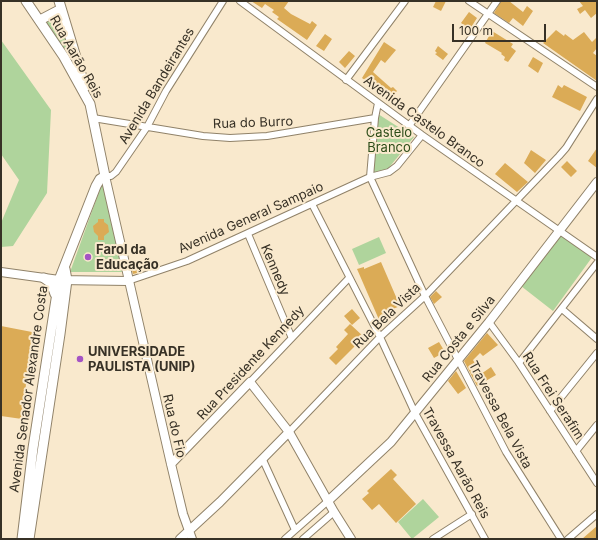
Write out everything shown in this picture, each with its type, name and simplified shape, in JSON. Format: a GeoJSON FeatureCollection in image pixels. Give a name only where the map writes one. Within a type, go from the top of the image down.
{"type":"FeatureCollection","features":[{"type":"Feature","properties":{"kind":"main road","name":"Rua Aarão Reis"},"geometry":{"type":"LineString","coordinates":[[26,1],[69,66],[90,104],[105,176]]}},
{"type":"Feature","properties":{"kind":"main road"},"geometry":{"type":"LineString","coordinates":[[40,20],[60,5],[90,104]]}},
{"type":"Feature","properties":{"kind":"main road","name":"Avenida Senador Alexandre Costa"},"geometry":{"type":"LineString","coordinates":[[22,539],[38,449],[64,269],[96,186],[105,176]]}},
{"type":"Feature","properties":{"kind":"main road"},"geometry":{"type":"LineString","coordinates":[[44,278],[53,285],[56,299]]}},
{"type":"Feature","properties":{"kind":"main road","name":"Avenida Senador Alexandre Costa"},"geometry":{"type":"LineString","coordinates":[[40,436],[56,299],[63,280]]}},
{"type":"Feature","properties":{"kind":"main road","name":"Avenida Senador Alexandre Costa"},"geometry":{"type":"LineString","coordinates":[[29,539],[38,449]]}},
{"type":"Feature","properties":{"kind":"street","name":"Avenida Bandeirantes"},"geometry":{"type":"LineString","coordinates":[[105,176],[111,176],[116,172],[147,127],[166,91],[223,1]]}},
{"type":"Feature","properties":{"kind":"street","name":"Avenida Castelo Branco"},"geometry":{"type":"LineString","coordinates":[[240,1],[409,126],[597,257]]}},
{"type":"Feature","properties":{"kind":"street"},"geometry":{"type":"LineString","coordinates":[[346,80],[405,1]]}},
{"type":"Feature","properties":{"kind":"street"},"geometry":{"type":"LineString","coordinates":[[469,1],[597,87]]}},
{"type":"Feature","properties":{"kind":"street"},"geometry":{"type":"LineString","coordinates":[[409,126],[497,1]]}},
{"type":"Feature","properties":{"kind":"street","name":"Rua Bela Vista"},"geometry":{"type":"LineString","coordinates":[[180,539],[263,460],[380,337],[425,296],[516,201],[566,148],[597,99]]}},
{"type":"Feature","properties":{"kind":"street"},"geometry":{"type":"LineString","coordinates":[[375,118],[378,103]]}},
{"type":"Feature","properties":{"kind":"street","name":"Rua do Burro"},"geometry":{"type":"LineString","coordinates":[[93,118],[216,137],[267,136],[305,132],[375,118]]}},
{"type":"Feature","properties":{"kind":"street","name":"Travessa Bela Vista"},"geometry":{"type":"LineString","coordinates":[[375,118],[370,177],[425,296],[458,359],[519,474],[561,539]]}},
{"type":"Feature","properties":{"kind":"street","name":"Avenida General Sampaio"},"geometry":{"type":"LineString","coordinates":[[1,272],[63,280],[128,281],[187,261],[370,177],[389,172],[394,169],[422,135]]}},
{"type":"Feature","properties":{"kind":"street","name":"Rua do Fio"},"geometry":{"type":"LineString","coordinates":[[105,176],[171,464],[192,539]]}},
{"type":"Feature","properties":{"kind":"street","name":"Rua Costa e Silva"},"geometry":{"type":"LineString","coordinates":[[328,501],[380,453],[415,413],[489,322],[558,230],[597,182]]}},
{"type":"Feature","properties":{"kind":"street","name":"Travessa Aarão Reis"},"geometry":{"type":"LineString","coordinates":[[312,204],[348,278],[380,337],[415,413],[485,539]]}},
{"type":"Feature","properties":{"kind":"street","name":"Kennedy"},"geometry":{"type":"LineString","coordinates":[[248,234],[291,336]]}},
{"type":"Feature","properties":{"kind":"street"},"geometry":{"type":"LineString","coordinates":[[519,363],[597,263]]}},
{"type":"Feature","properties":{"kind":"street","name":"Rua Presidente Kennedy"},"geometry":{"type":"LineString","coordinates":[[171,464],[250,382],[291,336],[348,278]]}},
{"type":"Feature","properties":{"kind":"street"},"geometry":{"type":"LineString","coordinates":[[562,309],[597,339]]}},
{"type":"Feature","properties":{"kind":"street","name":"Rua Frei Serafim"},"geometry":{"type":"LineString","coordinates":[[489,322],[519,363],[597,484]]}},
{"type":"Feature","properties":{"kind":"street"},"geometry":{"type":"LineString","coordinates":[[550,411],[597,353]]}},
{"type":"Feature","properties":{"kind":"street"},"geometry":{"type":"LineString","coordinates":[[250,382],[289,432],[351,539]]}},
{"type":"Feature","properties":{"kind":"street"},"geometry":{"type":"LineString","coordinates":[[576,451],[597,425]]}},
{"type":"Feature","properties":{"kind":"street"},"geometry":{"type":"LineString","coordinates":[[263,460],[295,530]]}},
{"type":"Feature","properties":{"kind":"street"},"geometry":{"type":"LineString","coordinates":[[284,539],[328,501]]}},
{"type":"Feature","properties":{"kind":"street"},"geometry":{"type":"LineString","coordinates":[[303,539],[334,512]]}},
{"type":"Feature","properties":{"kind":"street"},"geometry":{"type":"LineString","coordinates":[[433,539],[472,514]]}},
{"type":"Feature","properties":{"kind":"street"},"geometry":{"type":"LineString","coordinates":[[568,539],[597,514]]}},
{"type":"Feature","properties":{"kind":"green space"},"geometry":{"type":"Polygon","coordinates":[[[60,13],[69,50],[65,52],[45,22],[60,13]]]}},
{"type":"Feature","properties":{"kind":"green space"},"geometry":{"type":"Polygon","coordinates":[[[1,40],[51,110],[47,193],[13,246],[1,247],[1,223],[19,180],[1,154],[1,40]]]}},
{"type":"Feature","properties":{"kind":"green space","name":"Castelo Branco"},"geometry":{"type":"Polygon","coordinates":[[[378,114],[414,137],[387,170],[371,173],[378,114]]]}},
{"type":"Feature","properties":{"kind":"green space"},"geometry":{"type":"Polygon","coordinates":[[[103,181],[122,272],[70,272],[103,181]]]}},
{"type":"Feature","properties":{"kind":"green space"},"geometry":{"type":"Polygon","coordinates":[[[561,233],[593,256],[553,311],[521,286],[561,233]]]}},
{"type":"Feature","properties":{"kind":"green space"},"geometry":{"type":"Polygon","coordinates":[[[379,237],[386,253],[359,265],[352,249],[379,237]]]}},
{"type":"Feature","properties":{"kind":"green space"},"geometry":{"type":"Polygon","coordinates":[[[423,499],[439,517],[412,539],[398,522],[423,499]]]}},
{"type":"Feature","properties":{"kind":"building"},"geometry":{"type":"Polygon","coordinates":[[[251,1],[289,1],[284,8],[291,14],[310,24],[312,21],[317,25],[307,40],[277,19],[279,17],[272,12],[274,10],[265,4],[262,8],[251,1]]]}},
{"type":"Feature","properties":{"kind":"building"},"geometry":{"type":"Polygon","coordinates":[[[436,1],[446,1],[441,11],[433,7],[436,1]]]}},
{"type":"Feature","properties":{"kind":"building"},"geometry":{"type":"Polygon","coordinates":[[[501,1],[509,1],[523,12],[527,6],[533,11],[523,26],[513,18],[509,23],[494,13],[501,1]]]}},
{"type":"Feature","properties":{"kind":"building"},"geometry":{"type":"Polygon","coordinates":[[[579,1],[597,1],[597,13],[591,18],[585,10],[580,14],[577,9],[583,6],[579,1]]]}},
{"type":"Feature","properties":{"kind":"building"},"geometry":{"type":"Polygon","coordinates":[[[469,12],[477,18],[470,29],[461,23],[469,12]]]}},
{"type":"Feature","properties":{"kind":"building"},"geometry":{"type":"Polygon","coordinates":[[[556,30],[573,40],[584,32],[592,42],[597,37],[597,48],[593,53],[597,56],[597,81],[543,43],[556,30]]]}},
{"type":"Feature","properties":{"kind":"building"},"geometry":{"type":"Polygon","coordinates":[[[492,31],[513,44],[511,47],[516,51],[508,62],[504,60],[505,57],[501,54],[502,53],[485,43],[492,31]]]}},
{"type":"Feature","properties":{"kind":"building"},"geometry":{"type":"Polygon","coordinates":[[[325,34],[332,39],[324,51],[316,46],[325,34]]]}},
{"type":"Feature","properties":{"kind":"building"},"geometry":{"type":"Polygon","coordinates":[[[384,42],[396,50],[385,63],[381,60],[373,72],[391,88],[393,87],[397,91],[389,99],[382,92],[379,95],[375,89],[376,88],[362,78],[384,42]]]}},
{"type":"Feature","properties":{"kind":"building"},"geometry":{"type":"Polygon","coordinates":[[[438,46],[448,54],[443,60],[435,54],[437,53],[435,51],[438,46]]]}},
{"type":"Feature","properties":{"kind":"building"},"geometry":{"type":"Polygon","coordinates":[[[349,51],[355,56],[345,68],[339,62],[349,51]]]}},
{"type":"Feature","properties":{"kind":"building"},"geometry":{"type":"Polygon","coordinates":[[[533,57],[543,63],[538,73],[528,66],[533,57]]]}},
{"type":"Feature","properties":{"kind":"building"},"geometry":{"type":"Polygon","coordinates":[[[558,85],[562,88],[564,85],[587,97],[580,111],[552,97],[558,85]]]}},
{"type":"Feature","properties":{"kind":"building"},"geometry":{"type":"Polygon","coordinates":[[[597,148],[597,168],[588,161],[597,148]]]}},
{"type":"Feature","properties":{"kind":"building"},"geometry":{"type":"Polygon","coordinates":[[[531,150],[546,160],[535,173],[524,163],[531,150]]]}},
{"type":"Feature","properties":{"kind":"building"},"geometry":{"type":"Polygon","coordinates":[[[567,161],[577,171],[571,177],[561,167],[567,161]]]}},
{"type":"Feature","properties":{"kind":"building"},"geometry":{"type":"Polygon","coordinates":[[[505,163],[528,182],[517,192],[495,174],[505,163]]]}},
{"type":"Feature","properties":{"kind":"building"},"geometry":{"type":"Polygon","coordinates":[[[98,219],[104,219],[104,222],[108,225],[109,232],[104,236],[104,240],[98,240],[98,236],[94,232],[93,226],[98,222],[98,219]]]}},
{"type":"Feature","properties":{"kind":"building"},"geometry":{"type":"Polygon","coordinates":[[[138,260],[141,272],[133,274],[130,262],[138,260]]]}},
{"type":"Feature","properties":{"kind":"building"},"geometry":{"type":"Polygon","coordinates":[[[381,262],[400,306],[386,312],[389,319],[380,322],[357,269],[364,267],[364,269],[381,262]]]}},
{"type":"Feature","properties":{"kind":"building"},"geometry":{"type":"Polygon","coordinates":[[[436,291],[442,297],[434,304],[430,297],[436,291]]]}},
{"type":"Feature","properties":{"kind":"building"},"geometry":{"type":"Polygon","coordinates":[[[352,309],[360,318],[352,325],[344,316],[352,309]]]}},
{"type":"Feature","properties":{"kind":"building"},"geometry":{"type":"Polygon","coordinates":[[[350,324],[364,337],[336,365],[329,358],[338,349],[336,347],[348,334],[344,330],[350,324]]]}},
{"type":"Feature","properties":{"kind":"building"},"geometry":{"type":"Polygon","coordinates":[[[1,326],[32,332],[22,419],[1,416],[1,326]]]}},
{"type":"Feature","properties":{"kind":"building"},"geometry":{"type":"Polygon","coordinates":[[[487,333],[498,345],[483,356],[480,353],[473,360],[481,374],[491,367],[496,375],[477,386],[464,361],[487,333]]]}},
{"type":"Feature","properties":{"kind":"building"},"geometry":{"type":"Polygon","coordinates":[[[439,342],[445,352],[434,358],[428,348],[439,342]]]}},
{"type":"Feature","properties":{"kind":"building"},"geometry":{"type":"Polygon","coordinates":[[[456,371],[466,388],[458,394],[448,381],[456,371]]]}},
{"type":"Feature","properties":{"kind":"building"},"geometry":{"type":"Polygon","coordinates":[[[391,469],[397,475],[393,479],[416,504],[396,523],[379,504],[372,510],[362,499],[369,493],[367,491],[391,469]]]}},
{"type":"Feature","properties":{"kind":"building"},"geometry":{"type":"Polygon","coordinates":[[[597,526],[597,539],[582,539],[597,526]]]}},
{"type":"Feature","properties":{"kind":"place","name":"Farol da Educação"},"geometry":{"type":"Point","coordinates":[88,257]}},
{"type":"Feature","properties":{"kind":"place","name":"UNIVERSIDADE PAULISTA (UNIP)"},"geometry":{"type":"Point","coordinates":[80,359]}}]}
